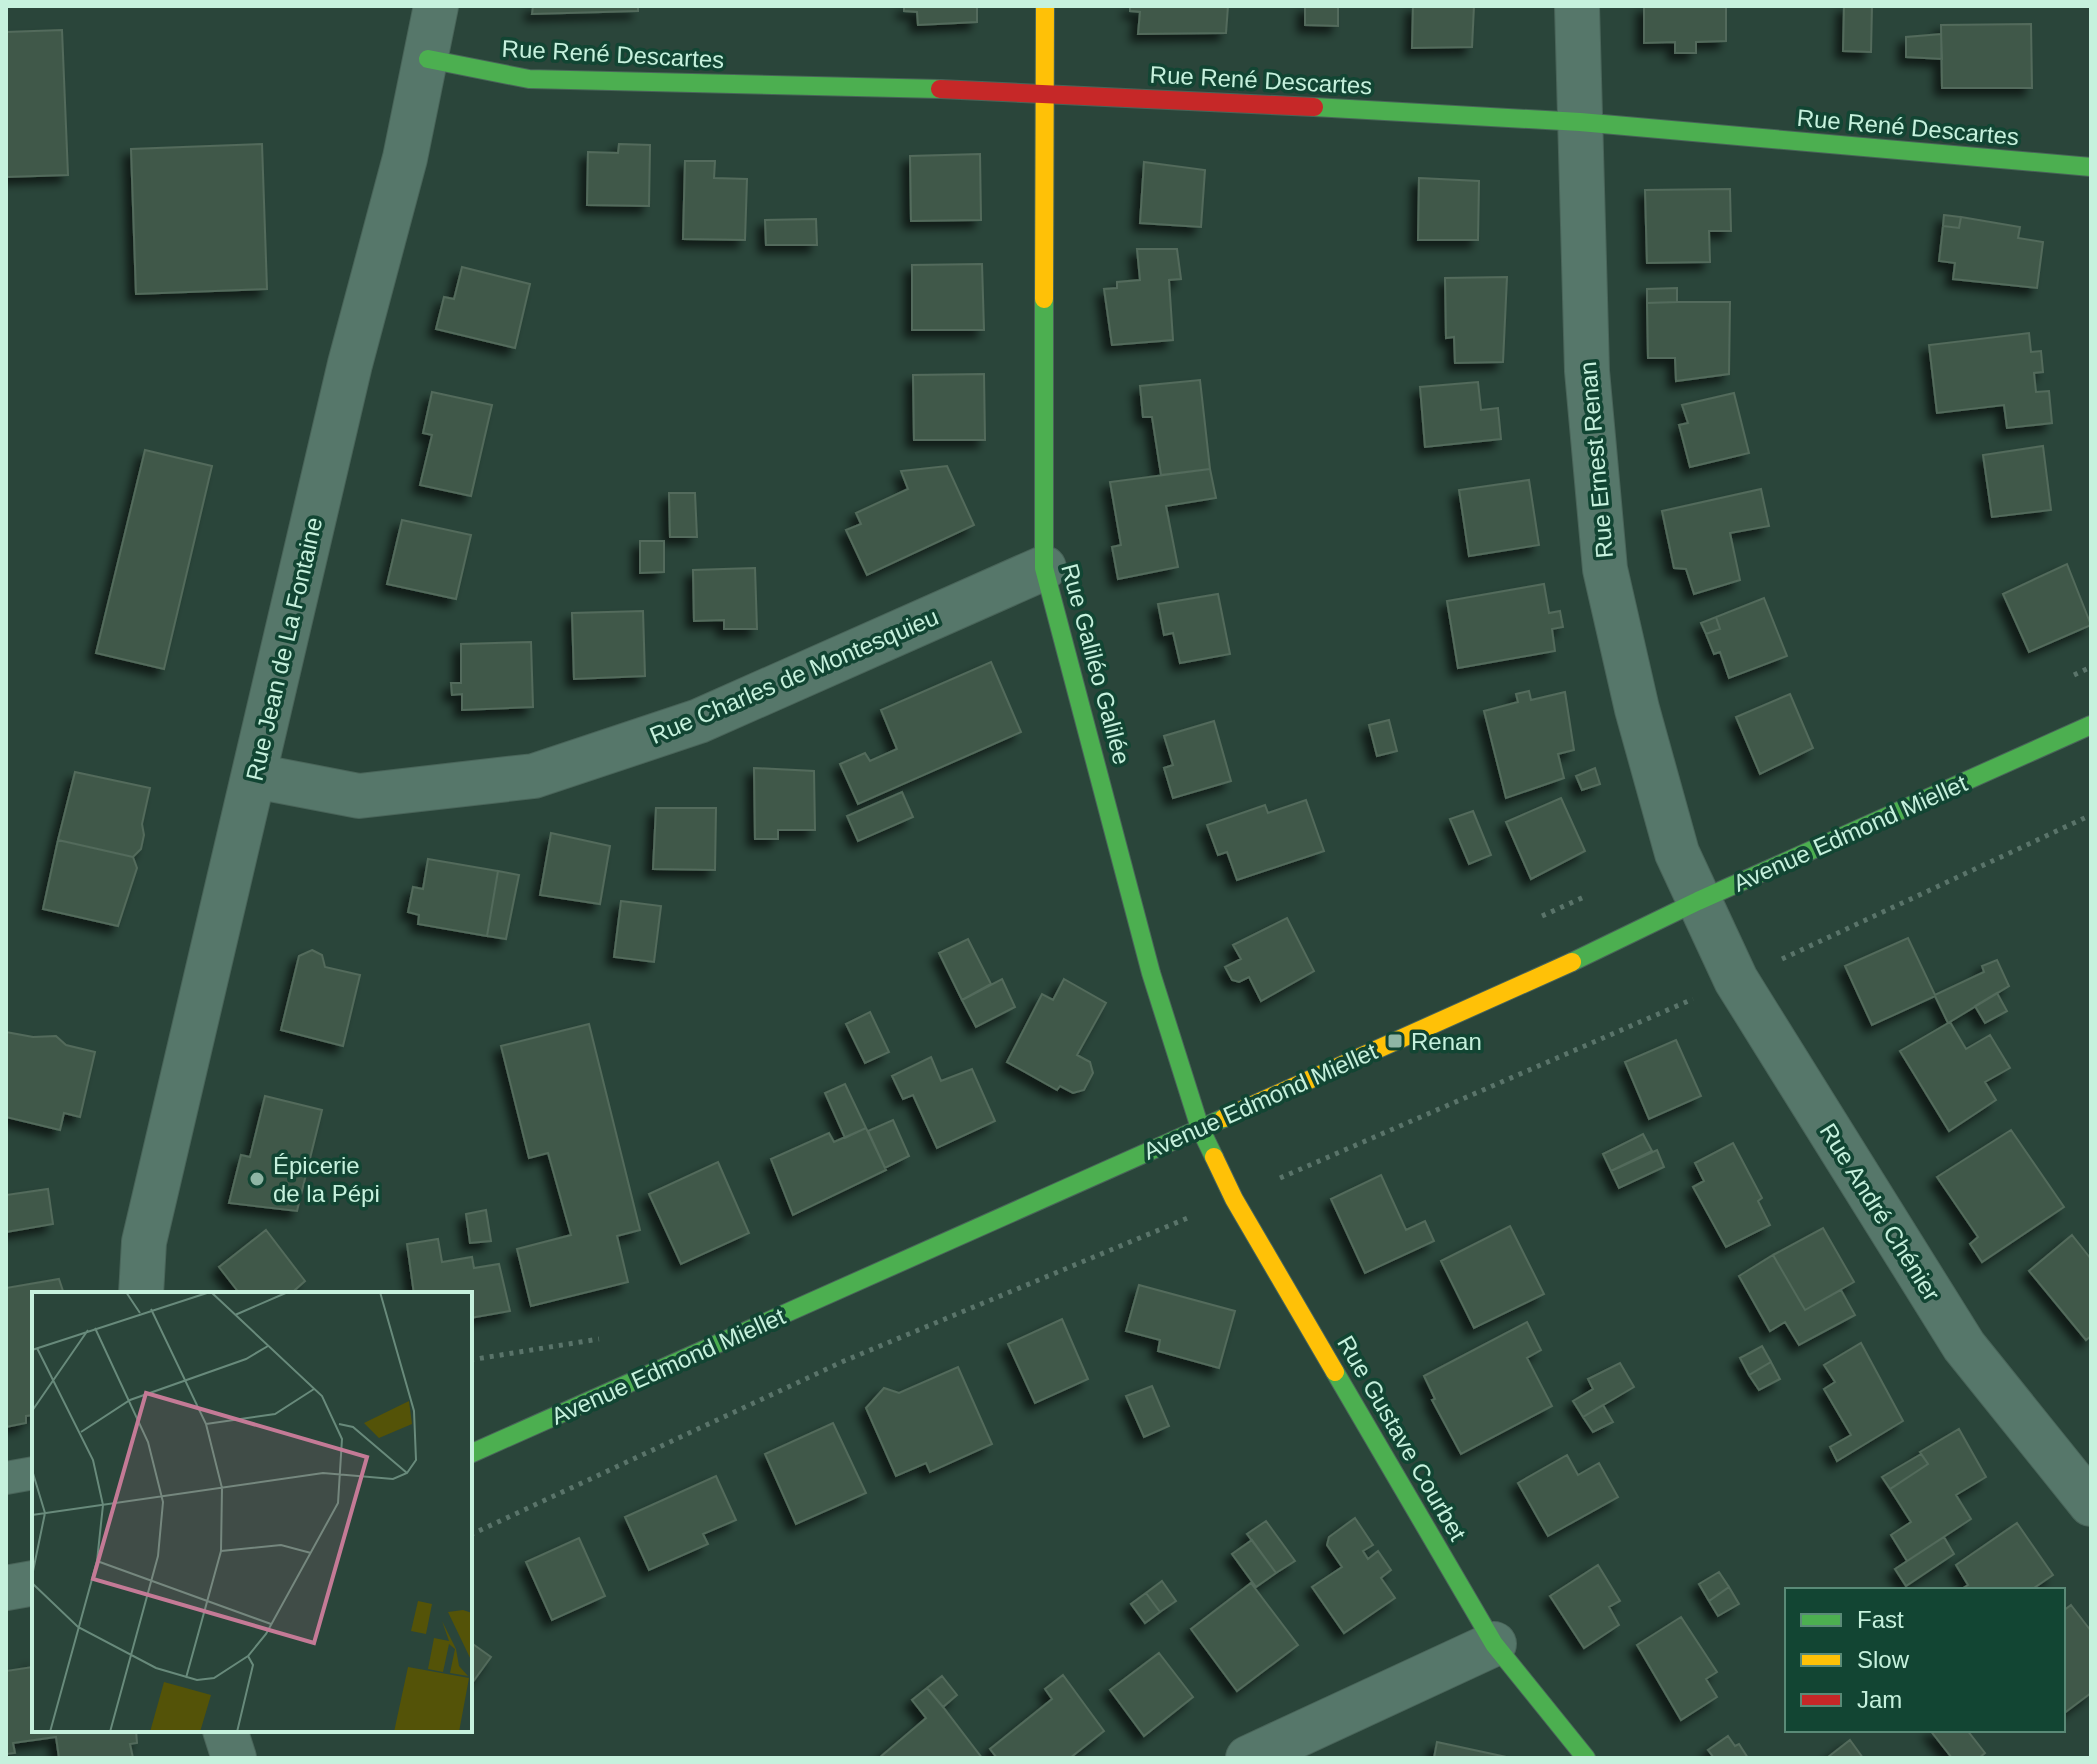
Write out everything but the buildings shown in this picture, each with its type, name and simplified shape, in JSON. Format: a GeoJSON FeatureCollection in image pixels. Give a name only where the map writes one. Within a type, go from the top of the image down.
{"type":"FeatureCollection","features":[{"type":"Feature","properties":{"kind":"street","name":"Rue Galiléo Galilée"},"geometry":{"type":"LineString","coordinates":[[1045,6],[1044,568],[1151,973],[1200,1128]]}},
{"type":"Feature","properties":{"kind":"street","name":"Rue Ernest Renan"},"geometry":{"type":"LineString","coordinates":[[1577,6],[1587,371],[1605,569],[1637,709],[1677,853],[1698,901]]}},
{"type":"Feature","properties":{"kind":"street","name":"Rue René Descartes"},"geometry":{"type":"LineString","coordinates":[[428,23],[529,79],[1047,92],[1580,122],[2091,167]]}},
{"type":"Feature","properties":{"kind":"street","name":"Rue Jean de La Fontaine"},"geometry":{"type":"LineString","coordinates":[[141,1292],[144,1242],[428,23]]}},
{"type":"Feature","properties":{"kind":"street","name":"Rue Charles de Montesquieu"},"geometry":{"type":"LineString","coordinates":[[255,776],[359,796],[534,776],[699,721],[1044,568]]}},
{"type":"Feature","properties":{"kind":"street","name":"Avenue Edmond Miellet"},"geometry":{"type":"LineString","coordinates":[[472,1453],[1588,955],[1698,901],[2091,725]]}},
{"type":"Feature","properties":{"kind":"street","name":"Rue André Chénier"},"geometry":{"type":"LineString","coordinates":[[1698,901],[1736,980],[1964,1346],[2091,1504]]}},
{"type":"Feature","properties":{"kind":"street","name":"Rue Gustave Courbet"},"geometry":{"type":"LineString","coordinates":[[1200,1128],[1234,1199],[1494,1644],[1586,1758]]}},
{"type":"Feature","properties":{"kind":"street"},"geometry":{"type":"LineString","coordinates":[[6,1588],[32,1583]]}},
{"type":"Feature","properties":{"kind":"street"},"geometry":{"type":"LineString","coordinates":[[1248,1758],[1494,1644]]}},
{"type":"Feature","properties":{"kind":"street"},"geometry":{"type":"LineString","coordinates":[[226,1732],[234,1758]]}},
{"type":"Feature","properties":{"kind":"lane"},"geometry":{"type":"LineString","coordinates":[[6,1478],[32,1473]]}},
{"type":"Feature","properties":{"kind":"traffic: fast"},"geometry":{"type":"LineString","coordinates":[[428,59],[529,79],[940,89]]}},
{"type":"Feature","properties":{"kind":"traffic: fast"},"geometry":{"type":"LineString","coordinates":[[1314,107],[1580,122],[2091,167]]}},
{"type":"Feature","properties":{"kind":"traffic: fast"},"geometry":{"type":"LineString","coordinates":[[1044,299],[1044,568],[1151,973],[1200,1128],[1214,1157]]}},
{"type":"Feature","properties":{"kind":"traffic: fast"},"geometry":{"type":"LineString","coordinates":[[1572,962],[1698,901],[2091,725]]}},
{"type":"Feature","properties":{"kind":"traffic: fast"},"geometry":{"type":"LineString","coordinates":[[472,1453],[1224,1118]]}},
{"type":"Feature","properties":{"kind":"traffic: fast"},"geometry":{"type":"LineString","coordinates":[[1335,1372],[1494,1644],[1586,1758]]}},
{"type":"Feature","properties":{"kind":"traffic: slow"},"geometry":{"type":"LineString","coordinates":[[1044,299],[1045,6]]}},
{"type":"Feature","properties":{"kind":"traffic: slow"},"geometry":{"type":"LineString","coordinates":[[1224,1118],[1572,962]]}},
{"type":"Feature","properties":{"kind":"traffic: slow"},"geometry":{"type":"LineString","coordinates":[[1214,1157],[1234,1199],[1335,1372]]}},
{"type":"Feature","properties":{"kind":"traffic: jam"},"geometry":{"type":"LineString","coordinates":[[940,89],[1314,107]]}},
{"type":"Feature","properties":{"kind":"place","name":"Renan"},"geometry":{"type":"Point","coordinates":[1395,1041]}},
{"type":"Feature","properties":{"kind":"place","name":"Épicerie de la Pépi"},"geometry":{"type":"Point","coordinates":[257,1179]}}]}
